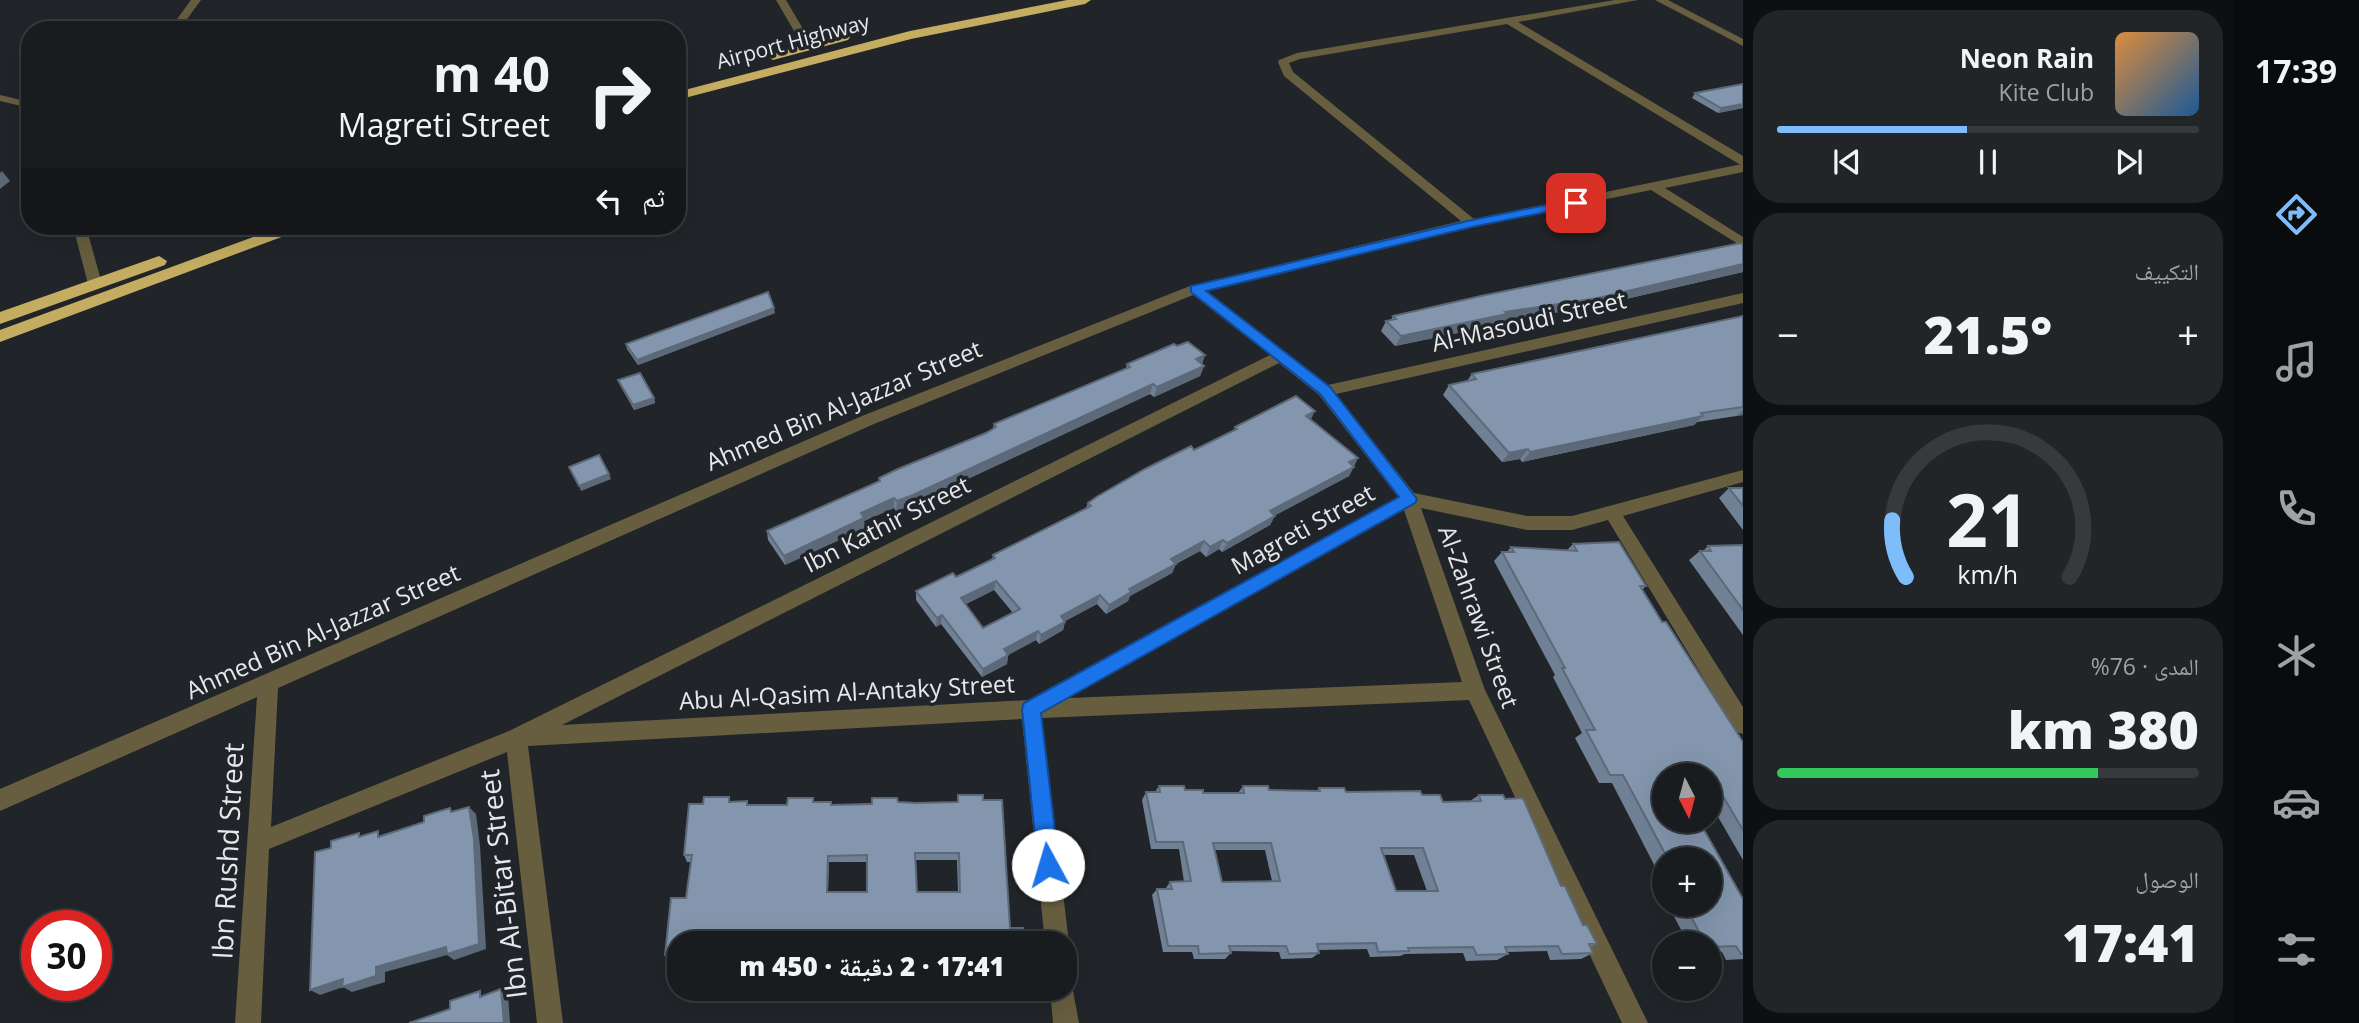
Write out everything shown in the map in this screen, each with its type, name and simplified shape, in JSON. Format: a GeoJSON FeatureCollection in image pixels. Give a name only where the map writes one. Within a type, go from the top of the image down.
{"type":"FeatureCollection","features":[{"type":"Feature","properties":{"kind":"highway","name":"Airport Highway"},"geometry":{"type":"LineString","coordinates":[[686,94],[909,35],[1085,0]]}},
{"type":"Feature","properties":{"kind":"highway","name":"Airport Highway"},"geometry":{"type":"LineString","coordinates":[[891,26],[918,19]]}},
{"type":"Feature","properties":{"kind":"highway","name":"Airport Highway"},"geometry":{"type":"LineString","coordinates":[[686,80],[857,34]]}},
{"type":"Feature","properties":{"kind":"highway"},"geometry":{"type":"LineString","coordinates":[[0,336],[237,235]]}},
{"type":"Feature","properties":{"kind":"highway"},"geometry":{"type":"LineString","coordinates":[[0,318],[96,284],[266,235]]}},
{"type":"Feature","properties":{"kind":"street"},"geometry":{"type":"LineString","coordinates":[[181,21],[196,0]]}},
{"type":"Feature","properties":{"kind":"street"},"geometry":{"type":"LineString","coordinates":[[781,0],[808,46]]}},
{"type":"Feature","properties":{"kind":"street"},"geometry":{"type":"LineString","coordinates":[[1472,223],[1288,74],[1283,62],[1297,56],[1633,0]]}},
{"type":"Feature","properties":{"kind":"street"},"geometry":{"type":"LineString","coordinates":[[1660,0],[1743,43]]}},
{"type":"Feature","properties":{"kind":"street"},"geometry":{"type":"LineString","coordinates":[[1509,21],[1743,161]]}},
{"type":"Feature","properties":{"kind":"street"},"geometry":{"type":"LineString","coordinates":[[0,98],[21,103]]}},
{"type":"Feature","properties":{"kind":"street","name":"Ahmed Bin Al-Jazzar Street"},"geometry":{"type":"LineString","coordinates":[[0,800],[868,420],[1195,289],[1472,223],[1743,168]]}},
{"type":"Feature","properties":{"kind":"street"},"geometry":{"type":"LineString","coordinates":[[1655,187],[1743,243]]}},
{"type":"Feature","properties":{"kind":"street"},"geometry":{"type":"LineString","coordinates":[[82,235],[96,284]]}},
{"type":"Feature","properties":{"kind":"street","name":"Al-Zahrawi Street"},"geometry":{"type":"LineString","coordinates":[[1195,289],[1325,391],[1409,499],[1475,691],[1634,1023]]}},
{"type":"Feature","properties":{"kind":"street","name":"Al-Masoudi Street"},"geometry":{"type":"LineString","coordinates":[[1325,391],[1743,298]]}},
{"type":"Feature","properties":{"kind":"street","name":"Ibn Kathir Street"},"geometry":{"type":"LineString","coordinates":[[516,738],[1279,357]]}},
{"type":"Feature","properties":{"kind":"street","name":"Magreti Street"},"geometry":{"type":"LineString","coordinates":[[1031,709],[1409,499],[1527,523],[1572,523],[1743,476]]}},
{"type":"Feature","properties":{"kind":"street"},"geometry":{"type":"LineString","coordinates":[[1612,512],[1743,725]]}},
{"type":"Feature","properties":{"kind":"street","name":"Ibn Rushd Street"},"geometry":{"type":"LineString","coordinates":[[248,1023],[268,683]]}},
{"type":"Feature","properties":{"kind":"street","name":"Abu Al-Qasim Al-Antaky Street"},"geometry":{"type":"LineString","coordinates":[[516,738],[1031,709],[1475,691]]}},
{"type":"Feature","properties":{"kind":"street"},"geometry":{"type":"LineString","coordinates":[[1031,709],[1056,931]]}},
{"type":"Feature","properties":{"kind":"street"},"geometry":{"type":"LineString","coordinates":[[258,843],[516,738]]}},
{"type":"Feature","properties":{"kind":"street","name":"Ibn Al-Bitar Street"},"geometry":{"type":"LineString","coordinates":[[516,738],[550,1023]]}},
{"type":"Feature","properties":{"kind":"street"},"geometry":{"type":"LineString","coordinates":[[1063,1001],[1066,1023]]}},
{"type":"Feature","properties":{"kind":"building"},"geometry":{"type":"Polygon","coordinates":[[[1743,84],[1743,104],[1721,108],[1695,93],[1743,84]]]}},
{"type":"Feature","properties":{"kind":"building"},"geometry":{"type":"Polygon","coordinates":[[[1741,243],[1743,264],[1598,298],[1505,312],[1507,314],[1401,336],[1386,321],[1396,319],[1393,316],[1481,296],[1741,243]]]}},
{"type":"Feature","properties":{"kind":"building"},"geometry":{"type":"Polygon","coordinates":[[[768,292],[774,308],[637,360],[626,344],[768,292]]]}},
{"type":"Feature","properties":{"kind":"building"},"geometry":{"type":"Polygon","coordinates":[[[1743,316],[1743,407],[1701,413],[1703,416],[1530,452],[1528,449],[1509,453],[1449,385],[1476,379],[1472,374],[1743,316]]]}},
{"type":"Feature","properties":{"kind":"building"},"geometry":{"type":"Polygon","coordinates":[[[1188,342],[1205,355],[1196,359],[1204,366],[1157,387],[1153,384],[913,495],[897,501],[894,498],[861,513],[864,518],[784,556],[767,531],[880,481],[879,478],[898,469],[986,433],[996,427],[994,424],[1130,367],[1127,364],[1174,344],[1177,346],[1188,342]]]}},
{"type":"Feature","properties":{"kind":"building"},"geometry":{"type":"Polygon","coordinates":[[[640,373],[654,398],[633,405],[618,380],[640,373]]]}},
{"type":"Feature","properties":{"kind":"building"},"geometry":{"type":"Polygon","coordinates":[[[1296,396],[1315,411],[1306,416],[1358,458],[1349,462],[1354,467],[1270,511],[1275,516],[1227,543],[1223,540],[1210,547],[1204,541],[1171,559],[1176,564],[1129,589],[1131,592],[1109,605],[1100,595],[1061,616],[1065,622],[1041,635],[1038,631],[1004,649],[1008,655],[983,669],[942,615],[937,618],[916,591],[953,573],[956,577],[995,558],[993,555],[1091,506],[1088,503],[1098,496],[1145,469],[1191,446],[1194,450],[1237,429],[1235,427],[1296,396]],[[996,581],[961,598],[983,628],[1020,609],[996,581]]]}},
{"type":"Feature","properties":{"kind":"building"},"geometry":{"type":"Polygon","coordinates":[[[599,455],[609,474],[579,486],[569,467],[599,455]]]}},
{"type":"Feature","properties":{"kind":"building"},"geometry":{"type":"Polygon","coordinates":[[[1729,488],[1743,488],[1743,506],[1729,488]]]}},
{"type":"Feature","properties":{"kind":"building"},"geometry":{"type":"Polygon","coordinates":[[[1619,542],[1646,586],[1640,586],[1662,622],[1666,622],[1743,742],[1743,830],[1722,794],[1722,763],[1652,763],[1652,829],[1623,775],[1610,775],[1586,730],[1595,730],[1562,668],[1565,668],[1502,552],[1514,552],[1511,547],[1577,551],[1573,544],[1619,542]]]}},
{"type":"Feature","properties":{"kind":"building"},"geometry":{"type":"Polygon","coordinates":[[[1743,545],[1743,610],[1700,551],[1711,551],[1708,546],[1743,545]]]}},
{"type":"Feature","properties":{"kind":"building"},"geometry":{"type":"Polygon","coordinates":[[[1159,786],[1184,786],[1185,790],[1203,790],[1203,793],[1244,793],[1243,786],[1268,786],[1269,790],[1320,791],[1319,788],[1344,788],[1346,792],[1420,791],[1422,795],[1440,795],[1443,802],[1481,801],[1479,795],[1503,795],[1505,799],[1523,798],[1561,886],[1565,886],[1583,925],[1587,925],[1597,944],[1589,944],[1593,953],[1562,954],[1558,946],[1505,947],[1508,954],[1477,955],[1473,947],[1408,948],[1409,951],[1378,952],[1376,943],[1317,944],[1319,953],[1289,954],[1286,946],[1229,946],[1231,953],[1199,954],[1198,946],[1168,946],[1157,889],[1172,889],[1170,882],[1191,881],[1183,842],[1156,842],[1146,792],[1160,792],[1159,786]],[[1213,843],[1222,882],[1280,881],[1271,843],[1213,843]],[[1381,848],[1396,891],[1438,891],[1423,848],[1381,848]]]}},
{"type":"Feature","properties":{"kind":"building"},"geometry":{"type":"Polygon","coordinates":[[[958,795],[983,795],[983,800],[1002,800],[1010,928],[1023,928],[1023,931],[668,931],[671,898],[686,898],[692,855],[684,855],[689,804],[703,804],[704,797],[729,797],[729,802],[747,801],[747,805],[787,805],[788,798],[813,798],[813,802],[831,802],[831,805],[872,804],[872,798],[897,798],[898,802],[958,802],[958,795]],[[915,853],[917,892],[960,892],[959,853],[915,853]],[[867,855],[828,856],[827,892],[867,892],[867,855]]]}},
{"type":"Feature","properties":{"kind":"building"},"geometry":{"type":"Polygon","coordinates":[[[469,807],[474,839],[479,944],[447,954],[446,947],[376,967],[376,976],[342,987],[343,979],[310,990],[315,852],[331,848],[331,841],[378,831],[378,837],[424,822],[424,816],[450,808],[451,812],[469,807]]]}},
{"type":"Feature","properties":{"kind":"building"},"geometry":{"type":"Polygon","coordinates":[[[1654,833],[1706,833],[1714,847],[1662,847],[1654,833]]]}},
{"type":"Feature","properties":{"kind":"building"},"geometry":{"type":"Polygon","coordinates":[[[1722,862],[1743,899],[1743,954],[1736,946],[1722,947],[1722,931],[1699,931],[1691,917],[1722,917],[1722,862]]]}},
{"type":"Feature","properties":{"kind":"building"},"geometry":{"type":"Polygon","coordinates":[[[501,989],[504,1023],[409,1023],[450,1009],[450,1001],[480,991],[480,997],[501,989]]]}},
{"type":"Feature","properties":{"kind":"route"},"geometry":{"type":"LineString","coordinates":[[1048,865],[1031,709],[1409,499],[1325,391],[1195,289],[1472,223],[1576,203]]}}]}
